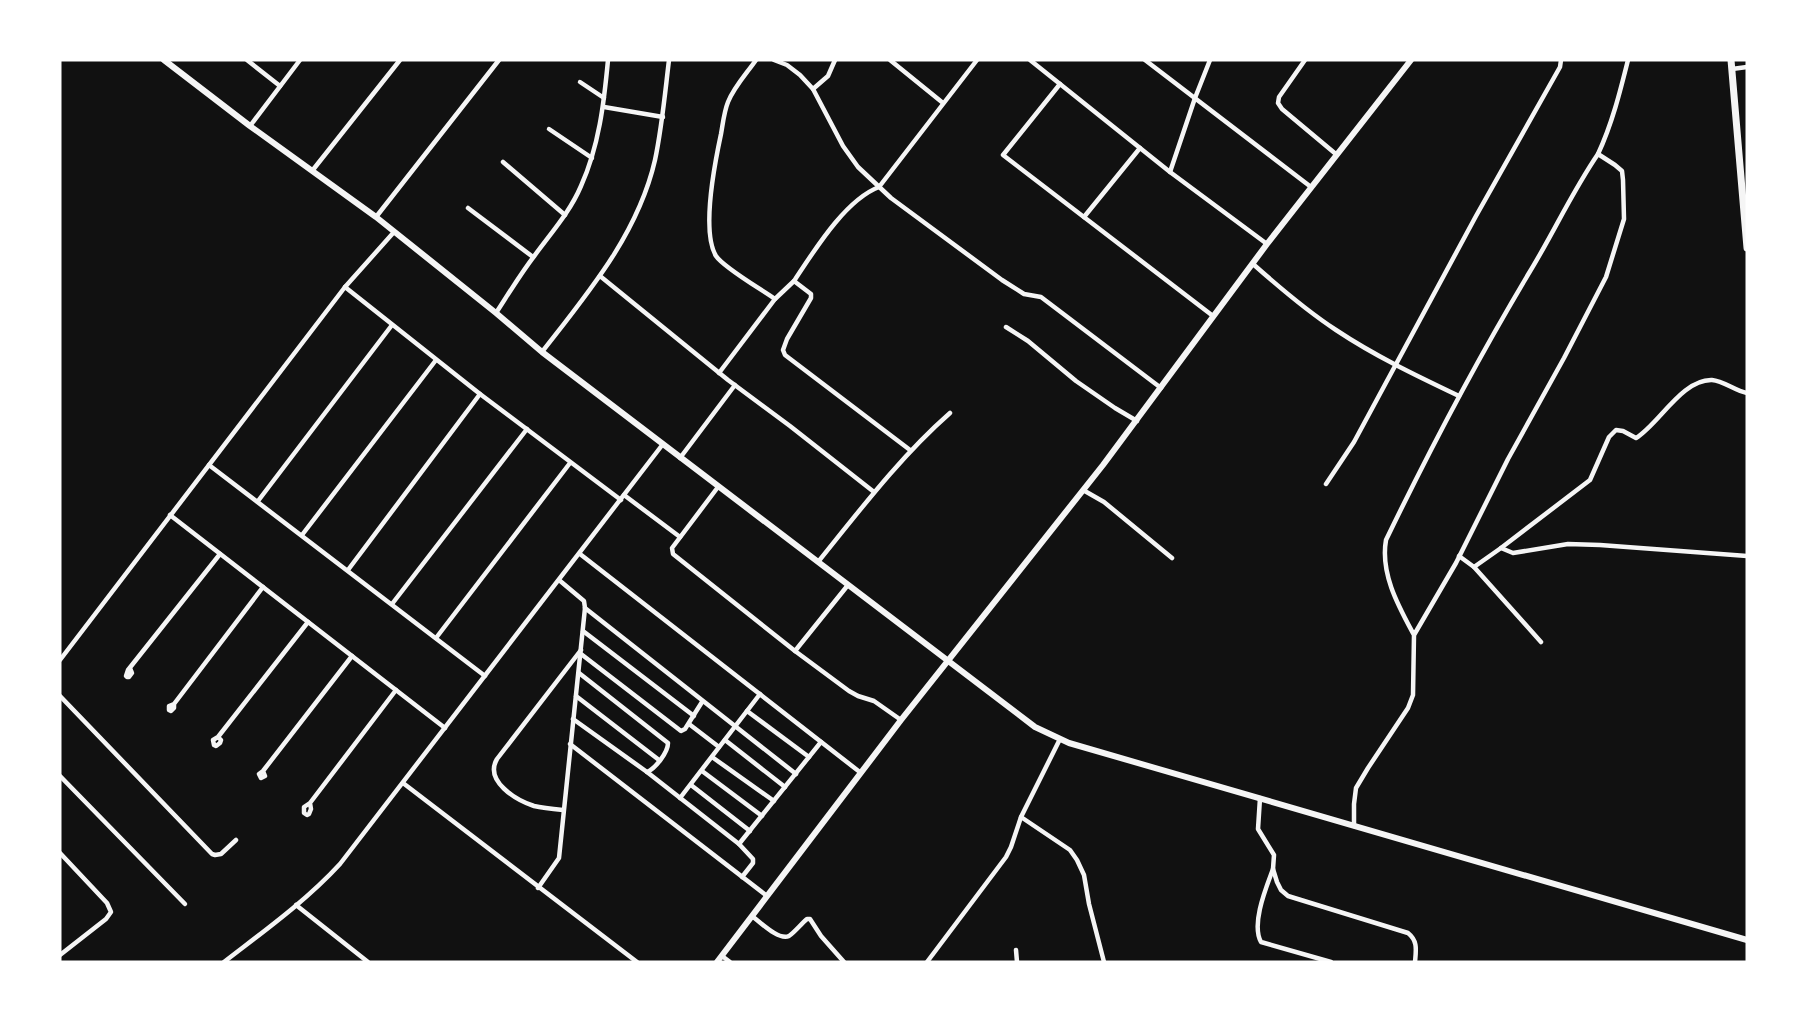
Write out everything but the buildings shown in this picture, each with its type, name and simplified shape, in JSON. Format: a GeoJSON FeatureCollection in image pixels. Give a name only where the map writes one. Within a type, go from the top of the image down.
{"type":"FeatureCollection","features":[{"type":"Feature","properties":{"kind":"main road"},"geometry":{"type":"LineString","coordinates":[[1731,60],[1747,249]]}},
{"type":"Feature","properties":{"kind":"street"},"geometry":{"type":"LineString","coordinates":[[164,60],[250,126],[376,217],[542,352],[1035,727],[1069,743],[1747,940]]}},
{"type":"Feature","properties":{"kind":"street"},"geometry":{"type":"LineString","coordinates":[[247,60],[280,86]]}},
{"type":"Feature","properties":{"kind":"street"},"geometry":{"type":"LineString","coordinates":[[250,126],[300,60]]}},
{"type":"Feature","properties":{"kind":"street"},"geometry":{"type":"LineString","coordinates":[[312,171],[400,60]]}},
{"type":"Feature","properties":{"kind":"street"},"geometry":{"type":"LineString","coordinates":[[376,217],[499,60]]}},
{"type":"Feature","properties":{"kind":"street"},"geometry":{"type":"LineString","coordinates":[[496,313],[533,257],[565,215],[580,188],[592,158],[604,107],[608,60]]}},
{"type":"Feature","properties":{"kind":"street"},"geometry":{"type":"LineString","coordinates":[[542,352],[600,276],[622,241],[645,192],[655,161],[663,117],[669,60]]}},
{"type":"Feature","properties":{"kind":"street"},"geometry":{"type":"LineString","coordinates":[[756,60],[728,103],[711,195],[711,242],[716,255],[724,264],[775,299]]}},
{"type":"Feature","properties":{"kind":"street"},"geometry":{"type":"LineString","coordinates":[[774,60],[787,65],[813,89],[843,147],[858,168],[891,198],[1002,280],[1024,294],[1041,297],[1161,388]]}},
{"type":"Feature","properties":{"kind":"street"},"geometry":{"type":"LineString","coordinates":[[813,89],[828,76],[835,60]]}},
{"type":"Feature","properties":{"kind":"street"},"geometry":{"type":"LineString","coordinates":[[890,60],[943,103]]}},
{"type":"Feature","properties":{"kind":"street"},"geometry":{"type":"LineString","coordinates":[[719,373],[775,299],[794,281],[848,208],[869,191],[879,187],[976,60]]}},
{"type":"Feature","properties":{"kind":"street"},"geometry":{"type":"LineString","coordinates":[[1030,60],[1170,172],[1267,244]]}},
{"type":"Feature","properties":{"kind":"street"},"geometry":{"type":"LineString","coordinates":[[1145,60],[1311,187]]}},
{"type":"Feature","properties":{"kind":"street"},"geometry":{"type":"LineString","coordinates":[[1170,172],[1210,60]]}},
{"type":"Feature","properties":{"kind":"street"},"geometry":{"type":"LineString","coordinates":[[1305,60],[1279,97],[1278,103],[1282,109],[1337,155]]}},
{"type":"Feature","properties":{"kind":"street"},"geometry":{"type":"LineString","coordinates":[[730,962],[720,959],[901,720],[1137,421],[1267,244],[1412,60]]}},
{"type":"Feature","properties":{"kind":"street"},"geometry":{"type":"LineString","coordinates":[[1326,484],[1354,442],[1560,67],[1561,60]]}},
{"type":"Feature","properties":{"kind":"street"},"geometry":{"type":"LineString","coordinates":[[1354,826],[1356,788],[1408,708],[1413,695],[1414,635],[1399,607],[1385,567],[1386,540],[1459,396],[1598,154],[1616,108],[1628,60]]}},
{"type":"Feature","properties":{"kind":"street"},"geometry":{"type":"LineString","coordinates":[[1732,69],[1747,67]]}},
{"type":"Feature","properties":{"kind":"street"},"geometry":{"type":"LineString","coordinates":[[580,82],[604,98]]}},
{"type":"Feature","properties":{"kind":"street"},"geometry":{"type":"LineString","coordinates":[[1060,84],[1003,155],[1213,316]]}},
{"type":"Feature","properties":{"kind":"street"},"geometry":{"type":"LineString","coordinates":[[604,107],[663,117]]}},
{"type":"Feature","properties":{"kind":"street"},"geometry":{"type":"LineString","coordinates":[[549,129],[592,158]]}},
{"type":"Feature","properties":{"kind":"street"},"geometry":{"type":"LineString","coordinates":[[1084,217],[1140,148]]}},
{"type":"Feature","properties":{"kind":"street"},"geometry":{"type":"LineString","coordinates":[[1414,635],[1460,556],[1508,459],[1606,277],[1624,219],[1623,180],[1622,171],[1598,154]]}},
{"type":"Feature","properties":{"kind":"street"},"geometry":{"type":"LineString","coordinates":[[503,162],[565,215]]}},
{"type":"Feature","properties":{"kind":"street"},"geometry":{"type":"LineString","coordinates":[[468,208],[533,257]]}},
{"type":"Feature","properties":{"kind":"street"},"geometry":{"type":"LineString","coordinates":[[60,660],[345,287],[394,232]]}},
{"type":"Feature","properties":{"kind":"street"},"geometry":{"type":"LineString","coordinates":[[1253,264],[1337,331],[1395,365],[1459,396]]}},
{"type":"Feature","properties":{"kind":"street"},"geometry":{"type":"LineString","coordinates":[[600,276],[719,373],[874,492]]}},
{"type":"Feature","properties":{"kind":"street"},"geometry":{"type":"LineString","coordinates":[[794,281],[811,294],[811,298],[787,339],[783,350],[785,355],[910,450]]}},
{"type":"Feature","properties":{"kind":"street"},"geometry":{"type":"LineString","coordinates":[[345,287],[570,463],[680,537]]}},
{"type":"Feature","properties":{"kind":"street"},"geometry":{"type":"LineString","coordinates":[[258,501],[392,325]]}},
{"type":"Feature","properties":{"kind":"street"},"geometry":{"type":"LineString","coordinates":[[1006,327],[1028,341],[1077,381],[1137,421]]}},
{"type":"Feature","properties":{"kind":"street"},"geometry":{"type":"LineString","coordinates":[[302,535],[436,360]]}},
{"type":"Feature","properties":{"kind":"street"},"geometry":{"type":"LineString","coordinates":[[1474,567],[1590,480],[1609,437],[1616,430],[1636,438],[1645,433],[1664,410],[1692,385],[1711,380],[1747,393]]}},
{"type":"Feature","properties":{"kind":"street"},"geometry":{"type":"LineString","coordinates":[[680,458],[735,385]]}},
{"type":"Feature","properties":{"kind":"street"},"geometry":{"type":"LineString","coordinates":[[348,570],[480,394]]}},
{"type":"Feature","properties":{"kind":"street"},"geometry":{"type":"LineString","coordinates":[[818,562],[910,450],[950,413]]}},
{"type":"Feature","properties":{"kind":"street"},"geometry":{"type":"LineString","coordinates":[[392,604],[527,429]]}},
{"type":"Feature","properties":{"kind":"street"},"geometry":{"type":"LineString","coordinates":[[224,962],[296,905],[340,864],[663,444]]}},
{"type":"Feature","properties":{"kind":"street"},"geometry":{"type":"LineString","coordinates":[[436,638],[570,463]]}},
{"type":"Feature","properties":{"kind":"street"},"geometry":{"type":"LineString","coordinates":[[209,465],[485,676]]}},
{"type":"Feature","properties":{"kind":"street"},"geometry":{"type":"LineString","coordinates":[[717,487],[680,537],[672,551],[676,558],[849,691],[874,700],[901,720]]}},
{"type":"Feature","properties":{"kind":"street"},"geometry":{"type":"LineString","coordinates":[[1083,490],[1104,502],[1172,558]]}},
{"type":"Feature","properties":{"kind":"street"},"geometry":{"type":"LineString","coordinates":[[170,515],[445,728]]}},
{"type":"Feature","properties":{"kind":"street"},"geometry":{"type":"LineString","coordinates":[[1501,548],[1513,553],[1578,544],[1747,556]]}},
{"type":"Feature","properties":{"kind":"street"},"geometry":{"type":"LineString","coordinates":[[130,668],[220,554]]}},
{"type":"Feature","properties":{"kind":"street"},"geometry":{"type":"LineString","coordinates":[[580,554],[861,773]]}},
{"type":"Feature","properties":{"kind":"street"},"geometry":{"type":"LineString","coordinates":[[1460,556],[1474,567],[1541,642]]}},
{"type":"Feature","properties":{"kind":"street"},"geometry":{"type":"LineString","coordinates":[[538,888],[559,858],[585,608],[584,601],[559,580]]}},
{"type":"Feature","properties":{"kind":"street"},"geometry":{"type":"LineString","coordinates":[[795,651],[848,585]]}},
{"type":"Feature","properties":{"kind":"street"},"geometry":{"type":"LineString","coordinates":[[174,704],[263,587]]}},
{"type":"Feature","properties":{"kind":"street"},"geometry":{"type":"LineString","coordinates":[[585,608],[796,774]]}},
{"type":"Feature","properties":{"kind":"street"},"geometry":{"type":"LineString","coordinates":[[218,737],[308,622]]}},
{"type":"Feature","properties":{"kind":"street"},"geometry":{"type":"LineString","coordinates":[[583,631],[694,717]]}},
{"type":"Feature","properties":{"kind":"street"},"geometry":{"type":"LineString","coordinates":[[581,652],[677,729],[683,730],[689,724],[702,702]]}},
{"type":"Feature","properties":{"kind":"street"},"geometry":{"type":"LineString","coordinates":[[563,810],[536,806],[522,801],[502,787],[496,778],[494,767],[497,759],[581,652]]}},
{"type":"Feature","properties":{"kind":"street"},"geometry":{"type":"LineString","coordinates":[[263,771],[351,656]]}},
{"type":"Feature","properties":{"kind":"street"},"geometry":{"type":"LineString","coordinates":[[579,673],[668,743],[668,747],[659,760],[647,772]]}},
{"type":"Feature","properties":{"kind":"street"},"geometry":{"type":"LineString","coordinates":[[310,803],[396,690]]}},
{"type":"Feature","properties":{"kind":"street"},"geometry":{"type":"LineString","coordinates":[[680,798],[760,694]]}},
{"type":"Feature","properties":{"kind":"street"},"geometry":{"type":"LineString","coordinates":[[60,696],[212,854],[221,854],[236,840]]}},
{"type":"Feature","properties":{"kind":"street"},"geometry":{"type":"LineString","coordinates":[[576,696],[659,760]]}},
{"type":"Feature","properties":{"kind":"street"},"geometry":{"type":"LineString","coordinates":[[747,711],[809,757]]}},
{"type":"Feature","properties":{"kind":"street"},"geometry":{"type":"LineString","coordinates":[[573,719],[647,772],[740,844],[753,859],[753,863],[742,877]]}},
{"type":"Feature","properties":{"kind":"street"},"geometry":{"type":"LineString","coordinates":[[689,724],[719,747]]}},
{"type":"Feature","properties":{"kind":"street"},"geometry":{"type":"LineString","coordinates":[[927,962],[1006,857],[1021,817],[1060,739]]}},
{"type":"Feature","properties":{"kind":"street"},"geometry":{"type":"LineString","coordinates":[[725,740],[785,787]]}},
{"type":"Feature","properties":{"kind":"street"},"geometry":{"type":"LineString","coordinates":[[740,844],[821,742]]}},
{"type":"Feature","properties":{"kind":"street"},"geometry":{"type":"LineString","coordinates":[[570,744],[767,896]]}},
{"type":"Feature","properties":{"kind":"street"},"geometry":{"type":"LineString","coordinates":[[712,757],[774,801]]}},
{"type":"Feature","properties":{"kind":"street"},"geometry":{"type":"LineString","coordinates":[[702,771],[762,816]]}},
{"type":"Feature","properties":{"kind":"street"},"geometry":{"type":"LineString","coordinates":[[60,776],[184,904]]}},
{"type":"Feature","properties":{"kind":"street"},"geometry":{"type":"LineString","coordinates":[[403,783],[636,962]]}},
{"type":"Feature","properties":{"kind":"street"},"geometry":{"type":"LineString","coordinates":[[691,785],[750,831]]}},
{"type":"Feature","properties":{"kind":"street"},"geometry":{"type":"LineString","coordinates":[[1260,798],[1258,829],[1274,855],[1273,869],[1260,909],[1258,937],[1261,942],[1331,962]]}},
{"type":"Feature","properties":{"kind":"street"},"geometry":{"type":"LineString","coordinates":[[1021,817],[1070,850],[1077,860],[1084,875],[1104,962]]}},
{"type":"Feature","properties":{"kind":"street"},"geometry":{"type":"LineString","coordinates":[[60,853],[107,903],[111,912],[106,919],[60,956]]}},
{"type":"Feature","properties":{"kind":"street"},"geometry":{"type":"LineString","coordinates":[[1273,869],[1281,890],[1288,896],[1408,933],[1414,938],[1416,944],[1415,962]]}},
{"type":"Feature","properties":{"kind":"street"},"geometry":{"type":"LineString","coordinates":[[296,905],[368,962]]}},
{"type":"Feature","properties":{"kind":"street"},"geometry":{"type":"LineString","coordinates":[[752,916],[783,937],[790,935],[807,919],[810,919],[821,936],[844,962]]}},
{"type":"Feature","properties":{"kind":"street"},"geometry":{"type":"LineString","coordinates":[[1016,950],[1017,962]]}}]}
